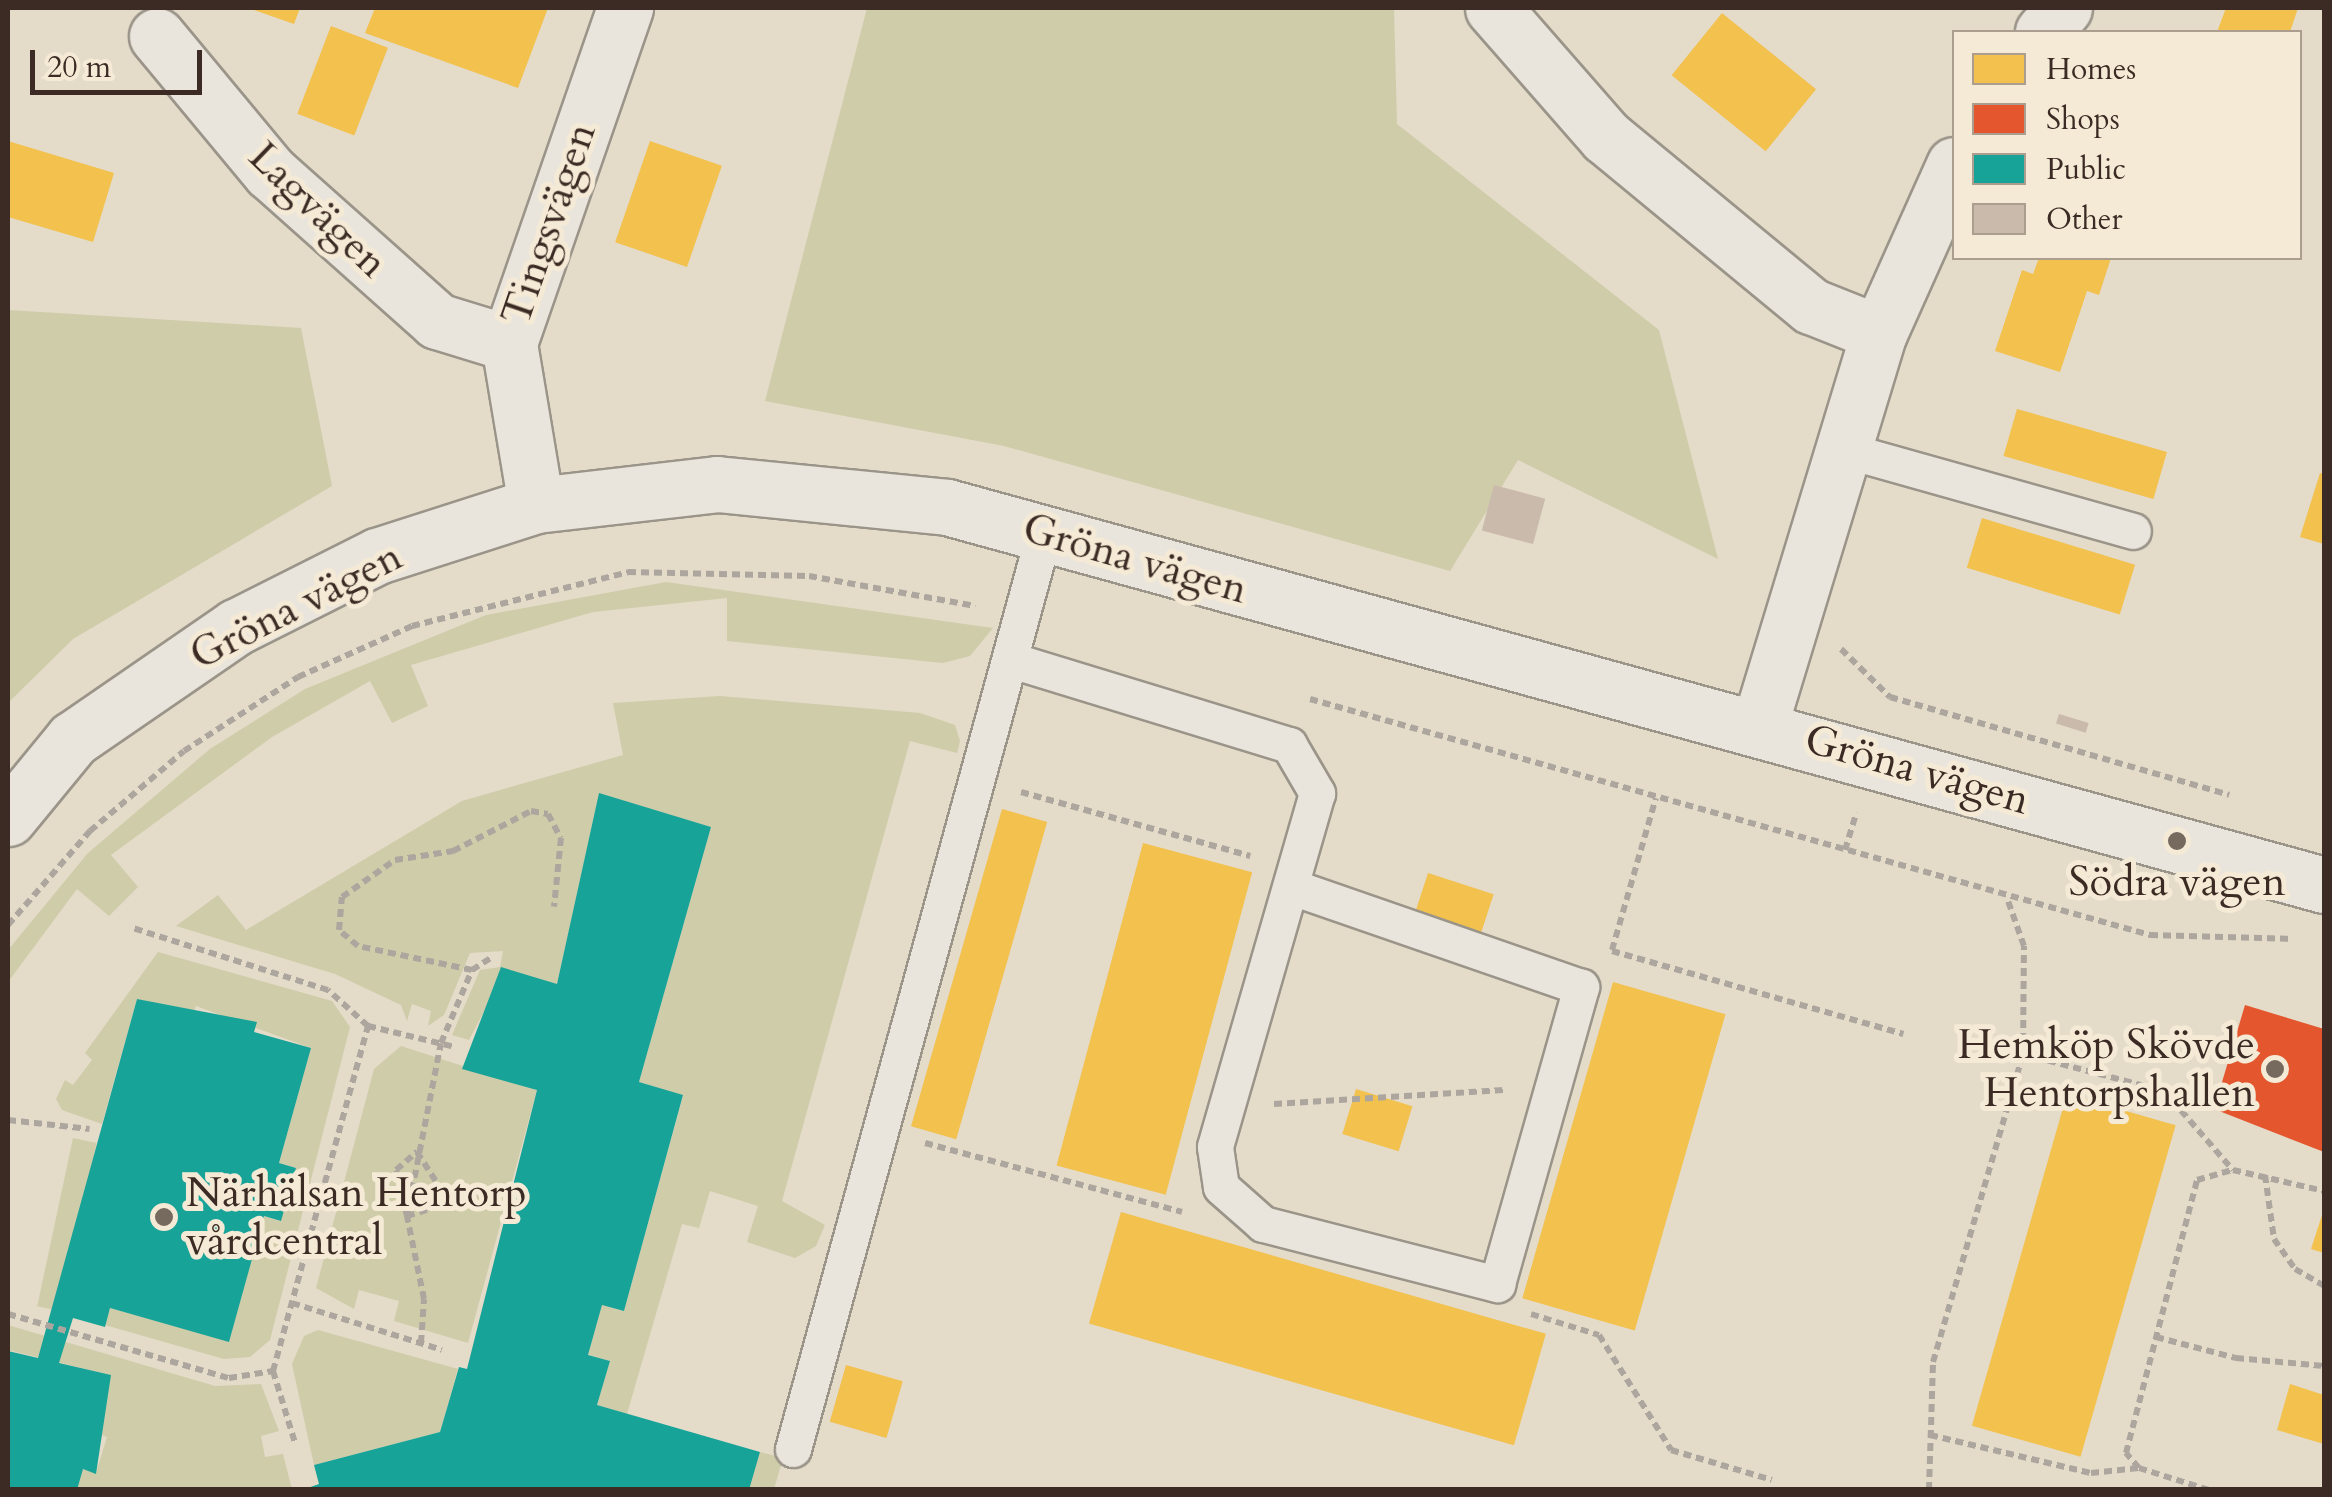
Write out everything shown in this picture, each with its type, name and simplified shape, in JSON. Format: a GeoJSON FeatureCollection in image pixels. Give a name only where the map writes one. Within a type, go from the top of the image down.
{"type":"FeatureCollection","features":[{"type":"Feature","properties":{"kind":"street","name":"Tingsvägen"},"geometry":{"type":"LineString","coordinates":[[536,506],[508,343],[625,8]]}},
{"type":"Feature","properties":{"kind":"street"},"geometry":{"type":"LineString","coordinates":[[1493,8],[1606,137],[1811,306],[1879,332]]}},
{"type":"Feature","properties":{"kind":"street"},"geometry":{"type":"LineString","coordinates":[[2045,30],[2064,8]]}},
{"type":"Feature","properties":{"kind":"street","name":"Lagvägen"},"geometry":{"type":"LineString","coordinates":[[158,36],[270,172],[437,320],[508,343]]}},
{"type":"Feature","properties":{"kind":"street"},"geometry":{"type":"LineString","coordinates":[[1759,726],[1879,332],[1952,169]]}},
{"type":"Feature","properties":{"kind":"street","name":"Gröna vägen"},"geometry":{"type":"LineString","coordinates":[[8,818],[73,739],[236,627],[376,556],[536,506],[716,484],[948,507],[1759,726],[2324,885]]}},
{"type":"Feature","properties":{"kind":"lane"},"geometry":{"type":"LineString","coordinates":[[1846,450],[2133,531]]}},
{"type":"Feature","properties":{"kind":"lane"},"geometry":{"type":"LineString","coordinates":[[793,1449],[1044,533]]}},
{"type":"Feature","properties":{"kind":"lane"},"geometry":{"type":"LineString","coordinates":[[1011,660],[1289,745],[1317,793],[1297,879],[1215,1147],[1222,1186],[1264,1224],[1497,1284],[1581,987],[1297,879]]}},
{"type":"Feature","properties":{"kind":"path"},"geometry":{"type":"LineString","coordinates":[[1837,635],[1890,698],[2251,802]]}},
{"type":"Feature","properties":{"kind":"path"},"geometry":{"type":"LineString","coordinates":[[978,780],[1297,879]]}},
{"type":"Feature","properties":{"kind":"path"},"geometry":{"type":"LineString","coordinates":[[1581,987],[1612,950],[1656,798]]}},
{"type":"Feature","properties":{"kind":"path"},"geometry":{"type":"LineString","coordinates":[[472,970],[358,946],[339,930],[342,897],[395,860],[453,851],[530,810],[548,814],[561,838],[554,907]]}},
{"type":"Feature","properties":{"kind":"path"},"geometry":{"type":"LineString","coordinates":[[1929,1490],[1932,1362],[2023,1054],[2024,946],[2008,898]]}},
{"type":"Feature","properties":{"kind":"path"},"geometry":{"type":"LineString","coordinates":[[132,928],[328,990],[368,1026],[455,1047]]}},
{"type":"Feature","properties":{"kind":"path"},"geometry":{"type":"LineString","coordinates":[[1612,950],[1903,1034]]}},
{"type":"Feature","properties":{"kind":"path"},"geometry":{"type":"LineString","coordinates":[[408,1216],[417,1152],[442,1043],[472,970],[492,957]]}},
{"type":"Feature","properties":{"kind":"path"},"geometry":{"type":"LineString","coordinates":[[295,1444],[274,1371],[368,1026]]}},
{"type":"Feature","properties":{"kind":"path"},"geometry":{"type":"LineString","coordinates":[[2023,1054],[2164,1091],[2233,1170]]}},
{"type":"Feature","properties":{"kind":"path"},"geometry":{"type":"LineString","coordinates":[[1230,1099],[1424,1096],[1464,1086],[1549,1102]]}},
{"type":"Feature","properties":{"kind":"path"},"geometry":{"type":"LineString","coordinates":[[8,1120],[90,1129]]}},
{"type":"Feature","properties":{"kind":"path"},"geometry":{"type":"LineString","coordinates":[[881,1131],[1180,1214],[1222,1186]]}},
{"type":"Feature","properties":{"kind":"path"},"geometry":{"type":"LineString","coordinates":[[408,1216],[427,1210],[439,1186],[417,1152]]}},
{"type":"Feature","properties":{"kind":"path"},"geometry":{"type":"LineString","coordinates":[[417,1152],[396,1170],[424,1299],[421,1344]]}},
{"type":"Feature","properties":{"kind":"path"},"geometry":{"type":"LineString","coordinates":[[2139,1468],[2126,1452],[2197,1180],[2233,1170],[2324,1191]]}},
{"type":"Feature","properties":{"kind":"path"},"geometry":{"type":"LineString","coordinates":[[2264,1176],[2274,1239],[2295,1269],[2324,1286]]}},
{"type":"Feature","properties":{"kind":"path"},"geometry":{"type":"LineString","coordinates":[[1497,1284],[1523,1311],[1599,1335],[1672,1450],[1772,1480]]}},
{"type":"Feature","properties":{"kind":"path"},"geometry":{"type":"LineString","coordinates":[[292,1303],[442,1350]]}},
{"type":"Feature","properties":{"kind":"path"},"geometry":{"type":"LineString","coordinates":[[8,1314],[229,1378],[274,1371]]}},
{"type":"Feature","properties":{"kind":"path"},"geometry":{"type":"LineString","coordinates":[[2156,1337],[2236,1358],[2324,1366]]}},
{"type":"Feature","properties":{"kind":"path"},"geometry":{"type":"LineString","coordinates":[[1930,1435],[2091,1473],[2139,1468],[2209,1490]]}},
{"type":"Feature","properties":{"kind":"shaded area"},"geometry":{"type":"Polygon","coordinates":[[[867,8],[1394,8],[1397,124],[1659,330],[1718,559],[1518,460],[1450,571],[1004,446],[765,401],[867,8]]]}},
{"type":"Feature","properties":{"kind":"shaded area"},"geometry":{"type":"Polygon","coordinates":[[[8,310],[301,328],[332,486],[73,639],[8,703],[8,310]]]}},
{"type":"Feature","properties":{"kind":"shaded area"},"geometry":{"type":"Polygon","coordinates":[[[666,582],[993,628],[970,656],[943,663],[727,641],[727,598],[593,612],[411,665],[428,706],[392,723],[370,681],[272,737],[111,855],[138,887],[109,916],[77,889],[8,982],[8,950],[88,853],[210,749],[305,689],[486,615],[666,582]]]}},
{"type":"Feature","properties":{"kind":"shaded area"},"geometry":{"type":"Polygon","coordinates":[[[720,696],[920,713],[955,725],[960,741],[957,753],[910,741],[782,1201],[825,1225],[816,1246],[795,1258],[747,1242],[758,1206],[710,1191],[699,1228],[682,1224],[627,1414],[597,1405],[610,1361],[588,1355],[602,1305],[624,1311],[683,1096],[639,1082],[711,827],[599,794],[557,984],[491,998],[469,1040],[452,1035],[480,970],[500,967],[503,951],[470,953],[444,1015],[428,1026],[431,1011],[412,1004],[407,1021],[401,1005],[335,974],[176,926],[218,895],[246,930],[462,801],[623,755],[613,703],[720,696]]]}},
{"type":"Feature","properties":{"kind":"shaded area"},"geometry":{"type":"Polygon","coordinates":[[[158,952],[332,1001],[350,1027],[270,1340],[250,1357],[224,1359],[105,1325],[110,1308],[229,1341],[264,1216],[280,1221],[296,1168],[279,1163],[311,1048],[196,1006],[193,1014],[137,999],[102,1124],[62,1110],[56,1099],[65,1080],[73,1085],[92,1060],[85,1053],[158,952]]]}},
{"type":"Feature","properties":{"kind":"shaded area"},"geometry":{"type":"Polygon","coordinates":[[[401,1046],[537,1090],[468,1343],[394,1321],[399,1301],[359,1290],[354,1309],[316,1288],[374,1069],[401,1046]]]}},
{"type":"Feature","properties":{"kind":"shaded area"},"geometry":{"type":"Polygon","coordinates":[[[73,1138],[96,1143],[61,1311],[37,1306],[73,1138]]]}},
{"type":"Feature","properties":{"kind":"shaded area"},"geometry":{"type":"Polygon","coordinates":[[[8,1325],[215,1386],[261,1384],[279,1431],[261,1436],[265,1457],[283,1454],[292,1489],[77,1489],[83,1469],[96,1473],[107,1437],[96,1433],[110,1375],[8,1350],[8,1325]]]}},
{"type":"Feature","properties":{"kind":"shaded area"},"geometry":{"type":"Polygon","coordinates":[[[318,1330],[458,1369],[440,1432],[314,1465],[292,1364],[304,1336],[318,1330]]]}},
{"type":"Feature","properties":{"kind":"shaded area"},"geometry":{"type":"Polygon","coordinates":[[[760,1452],[783,1458],[774,1489],[749,1490],[760,1452]]]}},
{"type":"Feature","properties":{"kind":"building: Homes"},"geometry":{"type":"Polygon","coordinates":[[[248,8],[300,8],[294,24],[248,8]]]}},
{"type":"Feature","properties":{"kind":"building: Homes"},"geometry":{"type":"Polygon","coordinates":[[[375,8],[548,8],[518,88],[365,33],[375,8]]]}},
{"type":"Feature","properties":{"kind":"building: Homes"},"geometry":{"type":"Polygon","coordinates":[[[2226,8],[2298,8],[2291,30],[2218,30],[2226,8]]]}},
{"type":"Feature","properties":{"kind":"building: Homes"},"geometry":{"type":"Polygon","coordinates":[[[1722,13],[1816,89],[1766,151],[1672,75],[1722,13]]]}},
{"type":"Feature","properties":{"kind":"building: Homes"},"geometry":{"type":"Polygon","coordinates":[[[331,26],[388,48],[354,136],[297,114],[331,26]]]}},
{"type":"Feature","properties":{"kind":"building: Homes"},"geometry":{"type":"Polygon","coordinates":[[[8,141],[114,173],[93,242],[8,217],[8,141]]]}},
{"type":"Feature","properties":{"kind":"building: Homes"},"geometry":{"type":"Polygon","coordinates":[[[650,141],[722,166],[687,267],[615,242],[650,141]]]}},
{"type":"Feature","properties":{"kind":"building: Homes"},"geometry":{"type":"Polygon","coordinates":[[[2038,260],[2110,260],[2099,295],[2087,291],[2060,372],[1995,351],[2022,270],[2033,274],[2038,260]]]}},
{"type":"Feature","properties":{"kind":"building: Homes"},"geometry":{"type":"Polygon","coordinates":[[[2017,409],[2167,452],[2153,499],[2003,456],[2017,409]]]}},
{"type":"Feature","properties":{"kind":"building: Homes"},"geometry":{"type":"Polygon","coordinates":[[[2320,473],[2324,474],[2324,544],[2300,537],[2320,473]]]}},
{"type":"Feature","properties":{"kind":"building: Homes"},"geometry":{"type":"Polygon","coordinates":[[[1982,518],[2135,565],[2120,615],[1967,568],[1982,518]]]}},
{"type":"Feature","properties":{"kind":"building: Homes"},"geometry":{"type":"Polygon","coordinates":[[[1002,809],[1047,822],[956,1139],[911,1126],[1002,809]]]}},
{"type":"Feature","properties":{"kind":"building: Homes"},"geometry":{"type":"Polygon","coordinates":[[[1143,843],[1252,872],[1166,1195],[1057,1166],[1143,843]]]}},
{"type":"Feature","properties":{"kind":"building: Homes"},"geometry":{"type":"Polygon","coordinates":[[[1428,873],[1494,894],[1481,932],[1416,911],[1428,873]]]}},
{"type":"Feature","properties":{"kind":"building: Homes"},"geometry":{"type":"Polygon","coordinates":[[[1613,982],[1725,1014],[1635,1331],[1522,1298],[1613,982]]]}},
{"type":"Feature","properties":{"kind":"building: Homes"},"geometry":{"type":"Polygon","coordinates":[[[1356,1089],[1412,1106],[1399,1151],[1342,1134],[1356,1089]]]}},
{"type":"Feature","properties":{"kind":"building: Homes"},"geometry":{"type":"Polygon","coordinates":[[[2067,1094],[2176,1125],[2081,1457],[1972,1426],[2067,1094]]]}},
{"type":"Feature","properties":{"kind":"building: Homes"},"geometry":{"type":"Polygon","coordinates":[[[2324,1209],[2324,1253],[2311,1249],[2324,1209]]]}},
{"type":"Feature","properties":{"kind":"building: Homes"},"geometry":{"type":"Polygon","coordinates":[[[1121,1212],[1546,1334],[1514,1445],[1089,1324],[1121,1212]]]}},
{"type":"Feature","properties":{"kind":"building: Homes"},"geometry":{"type":"Polygon","coordinates":[[[846,1365],[903,1381],[886,1438],[830,1422],[846,1365]]]}},
{"type":"Feature","properties":{"kind":"building: Homes"},"geometry":{"type":"Polygon","coordinates":[[[2290,1384],[2324,1395],[2324,1444],[2277,1430],[2290,1384]]]}},
{"type":"Feature","properties":{"kind":"building: Shops","name":"Hemköp Skövde Hentorpshallen"},"geometry":{"type":"Polygon","coordinates":[[[2245,1005],[2324,1029],[2324,1152],[2214,1109],[2245,1005]]]}},
{"type":"Feature","properties":{"kind":"building: Public"},"geometry":{"type":"Polygon","coordinates":[[[599,793],[711,827],[639,1082],[683,1095],[624,1311],[602,1305],[588,1355],[610,1361],[597,1405],[760,1452],[749,1490],[302,1490],[319,1484],[314,1465],[440,1432],[459,1367],[467,1369],[537,1090],[462,1069],[501,967],[557,984],[599,793]]]}},
{"type":"Feature","properties":{"kind":"building: Public"},"geometry":{"type":"Polygon","coordinates":[[[137,999],[257,1022],[254,1032],[311,1048],[279,1163],[296,1168],[281,1221],[264,1216],[229,1342],[110,1308],[105,1327],[73,1318],[59,1363],[111,1375],[96,1474],[83,1469],[77,1490],[8,1490],[8,1351],[38,1358],[137,999]]]}},
{"type":"Feature","properties":{"kind":"building: Other"},"geometry":{"type":"Polygon","coordinates":[[[1494,485],[1545,499],[1533,544],[1482,530],[1494,485]]]}},
{"type":"Feature","properties":{"kind":"building: Other"},"geometry":{"type":"Polygon","coordinates":[[[2059,714],[2089,723],[2086,733],[2056,724],[2059,714]]]}},
{"type":"Feature","properties":{"kind":"place","name":"Södra vägen"},"geometry":{"type":"Point","coordinates":[2177,841]}},
{"type":"Feature","properties":{"kind":"place","name":"Hemköp Skövde Hentorpshallen"},"geometry":{"type":"Point","coordinates":[2275,1069]}},
{"type":"Feature","properties":{"kind":"place","name":"Närhälsan Hentorp vårdcentral"},"geometry":{"type":"Point","coordinates":[164,1217]}}]}
